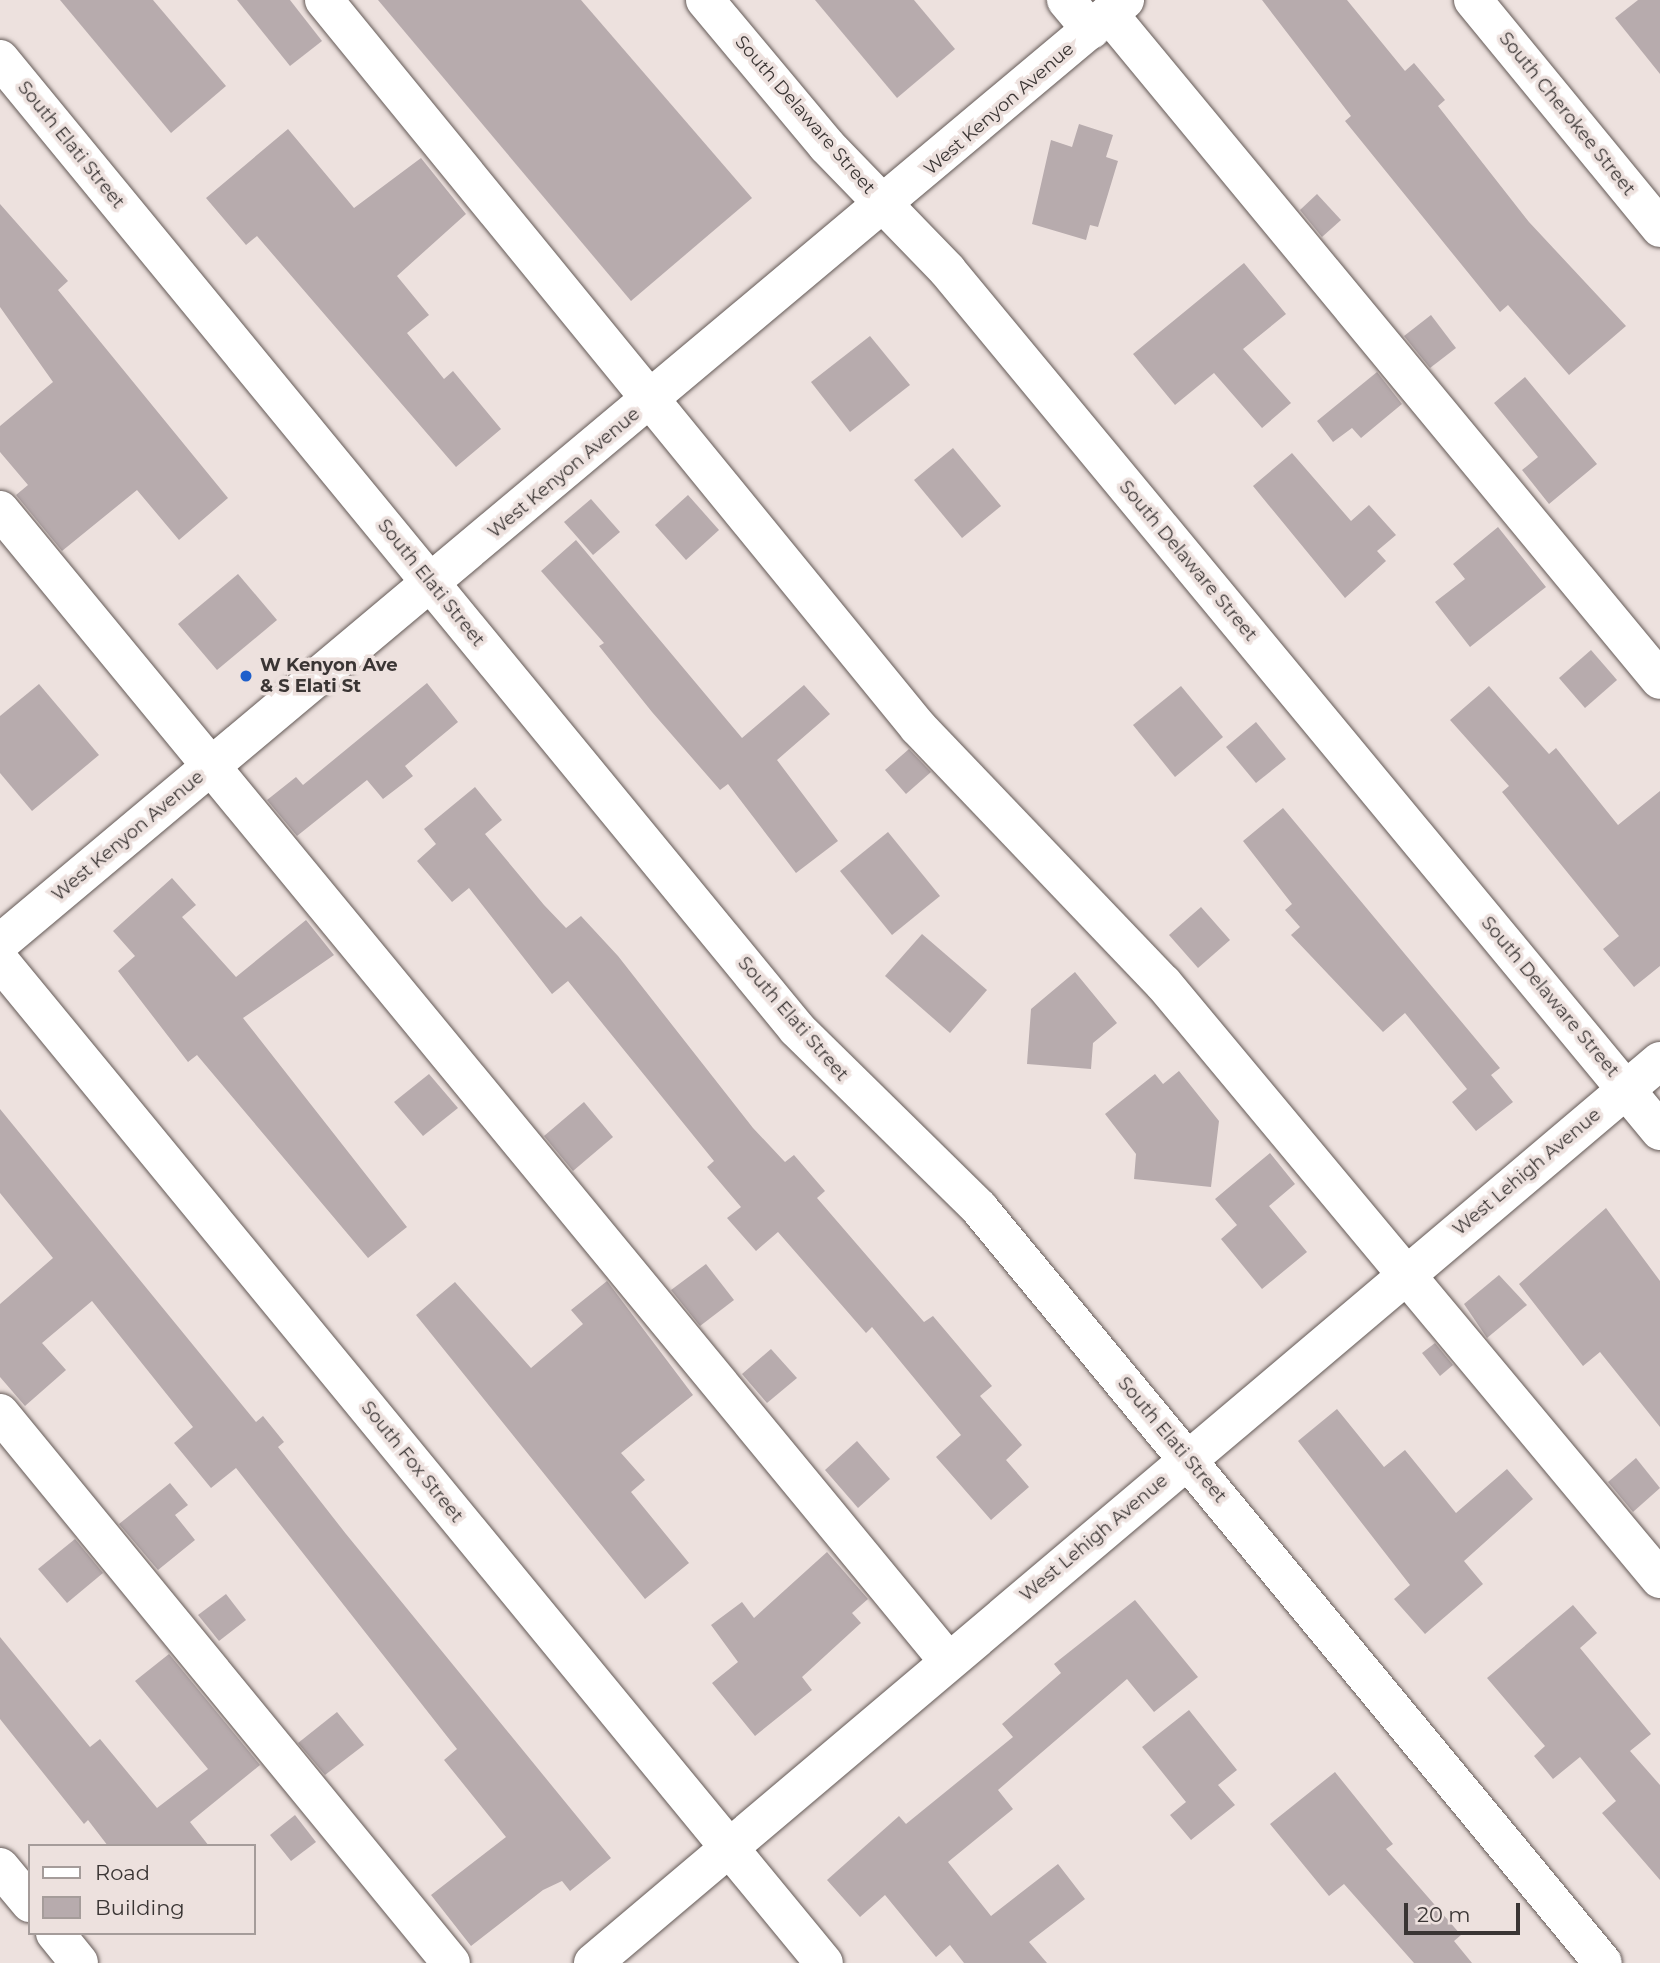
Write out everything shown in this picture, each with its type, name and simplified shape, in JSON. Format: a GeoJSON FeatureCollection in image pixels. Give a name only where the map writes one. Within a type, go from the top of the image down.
{"type":"FeatureCollection","features":[{"type":"Feature","properties":{"kind":"street"},"geometry":{"type":"LineString","coordinates":[[324,0],[918,727],[1163,983],[1660,1579]]}},
{"type":"Feature","properties":{"kind":"street","name":"South Delaware Street"},"geometry":{"type":"LineString","coordinates":[[705,0],[885,206],[947,270],[1660,1131]]}},
{"type":"Feature","properties":{"kind":"street"},"geometry":{"type":"LineString","coordinates":[[1066,0],[1109,15],[1660,680]]}},
{"type":"Feature","properties":{"kind":"street","name":"South Cherokee Street"},"geometry":{"type":"LineString","coordinates":[[1474,0],[1660,228]]}},
{"type":"Feature","properties":{"kind":"street","name":"West Kenyon Avenue"},"geometry":{"type":"LineString","coordinates":[[0,943],[885,206],[1109,15]]}},
{"type":"Feature","properties":{"kind":"street","name":"South Elati Street"},"geometry":{"type":"LineString","coordinates":[[0,59],[797,1029],[979,1208],[1603,1963]]}},
{"type":"Feature","properties":{"kind":"street"},"geometry":{"type":"LineString","coordinates":[[0,510],[948,1661]]}},
{"type":"Feature","properties":{"kind":"street","name":"South Fox Street"},"geometry":{"type":"LineString","coordinates":[[0,961],[824,1963]]}},
{"type":"Feature","properties":{"kind":"street","name":"West Lehigh Avenue"},"geometry":{"type":"LineString","coordinates":[[593,1963],[1660,1060]]}},
{"type":"Feature","properties":{"kind":"street"},"geometry":{"type":"LineString","coordinates":[[0,1413],[451,1963]]}},
{"type":"Feature","properties":{"kind":"street"},"geometry":{"type":"LineString","coordinates":[[0,1867],[28,1901]]}},
{"type":"Feature","properties":{"kind":"street"},"geometry":{"type":"LineString","coordinates":[[57,1935],[79,1963]]}},
{"type":"Feature","properties":{"kind":"building"},"geometry":{"type":"Polygon","coordinates":[[[60,0],[153,0],[226,86],[171,133],[60,0]]]}},
{"type":"Feature","properties":{"kind":"building"},"geometry":{"type":"Polygon","coordinates":[[[237,0],[290,0],[322,41],[290,66],[237,0]]]}},
{"type":"Feature","properties":{"kind":"building"},"geometry":{"type":"Polygon","coordinates":[[[378,0],[581,0],[752,198],[631,301],[378,0]]]}},
{"type":"Feature","properties":{"kind":"building"},"geometry":{"type":"Polygon","coordinates":[[[815,0],[914,0],[955,49],[897,98],[815,0]]]}},
{"type":"Feature","properties":{"kind":"building"},"geometry":{"type":"Polygon","coordinates":[[[1262,0],[1347,0],[1405,71],[1414,63],[1445,100],[1438,106],[1529,222],[1626,326],[1569,375],[1508,305],[1500,312],[1345,121],[1351,116],[1262,0]]]}},
{"type":"Feature","properties":{"kind":"building"},"geometry":{"type":"Polygon","coordinates":[[[1638,0],[1660,0],[1660,74],[1615,18],[1638,0]]]}},
{"type":"Feature","properties":{"kind":"building"},"geometry":{"type":"Polygon","coordinates":[[[1079,124],[1113,135],[1106,157],[1118,161],[1098,227],[1090,225],[1086,240],[1032,224],[1051,140],[1072,147],[1079,124]]]}},
{"type":"Feature","properties":{"kind":"building"},"geometry":{"type":"Polygon","coordinates":[[[288,129],[354,208],[421,158],[466,214],[397,276],[429,315],[407,333],[444,379],[453,371],[501,429],[456,467],[257,236],[246,245],[206,198],[288,129]]]}},
{"type":"Feature","properties":{"kind":"building"},"geometry":{"type":"Polygon","coordinates":[[[1317,194],[1341,220],[1322,237],[1300,210],[1317,194]]]}},
{"type":"Feature","properties":{"kind":"building"},"geometry":{"type":"Polygon","coordinates":[[[0,204],[68,281],[58,290],[228,498],[179,540],[137,490],[62,551],[16,495],[28,485],[0,452],[0,426],[53,382],[0,307],[0,204]]]}},
{"type":"Feature","properties":{"kind":"building"},"geometry":{"type":"Polygon","coordinates":[[[1244,263],[1286,314],[1243,349],[1291,403],[1262,428],[1214,373],[1175,405],[1133,354],[1244,263]]]}},
{"type":"Feature","properties":{"kind":"building"},"geometry":{"type":"Polygon","coordinates":[[[1431,315],[1456,348],[1430,368],[1404,336],[1431,315]]]}},
{"type":"Feature","properties":{"kind":"building"},"geometry":{"type":"Polygon","coordinates":[[[870,336],[910,385],[850,432],[811,382],[870,336]]]}},
{"type":"Feature","properties":{"kind":"building"},"geometry":{"type":"Polygon","coordinates":[[[1377,372],[1402,404],[1361,438],[1352,428],[1333,442],[1317,421],[1377,372]]]}},
{"type":"Feature","properties":{"kind":"building"},"geometry":{"type":"Polygon","coordinates":[[[1525,377],[1597,464],[1549,504],[1522,470],[1538,457],[1494,403],[1525,377]]]}},
{"type":"Feature","properties":{"kind":"building"},"geometry":{"type":"Polygon","coordinates":[[[953,448],[1001,506],[962,538],[914,480],[953,448]]]}},
{"type":"Feature","properties":{"kind":"building"},"geometry":{"type":"Polygon","coordinates":[[[1292,453],[1351,521],[1369,505],[1396,535],[1377,551],[1386,561],[1345,598],[1253,486],[1292,453]]]}},
{"type":"Feature","properties":{"kind":"building"},"geometry":{"type":"Polygon","coordinates":[[[688,495],[719,530],[686,560],[655,525],[688,495]]]}},
{"type":"Feature","properties":{"kind":"building"},"geometry":{"type":"Polygon","coordinates":[[[591,499],[620,532],[593,555],[564,522],[591,499]]]}},
{"type":"Feature","properties":{"kind":"building"},"geometry":{"type":"Polygon","coordinates":[[[1498,527],[1546,587],[1470,647],[1435,602],[1465,579],[1453,564],[1498,527]]]}},
{"type":"Feature","properties":{"kind":"building"},"geometry":{"type":"Polygon","coordinates":[[[576,540],[742,738],[804,685],[830,714],[777,760],[838,841],[796,873],[728,784],[720,790],[652,712],[599,646],[604,643],[541,571],[576,540]]]}},
{"type":"Feature","properties":{"kind":"building"},"geometry":{"type":"Polygon","coordinates":[[[238,574],[277,620],[217,670],[178,624],[238,574]]]}},
{"type":"Feature","properties":{"kind":"building"},"geometry":{"type":"Polygon","coordinates":[[[1591,650],[1617,680],[1585,708],[1559,678],[1591,650]]]}},
{"type":"Feature","properties":{"kind":"building"},"geometry":{"type":"Polygon","coordinates":[[[427,683],[458,722],[405,766],[413,776],[383,799],[367,780],[297,836],[267,800],[296,777],[303,785],[427,683]]]}},
{"type":"Feature","properties":{"kind":"building"},"geometry":{"type":"Polygon","coordinates":[[[39,684],[99,755],[32,811],[0,773],[0,716],[39,684]]]}},
{"type":"Feature","properties":{"kind":"building"},"geometry":{"type":"Polygon","coordinates":[[[1181,686],[1223,737],[1175,777],[1133,725],[1181,686]]]}},
{"type":"Feature","properties":{"kind":"building"},"geometry":{"type":"Polygon","coordinates":[[[1489,686],[1549,754],[1556,748],[1618,825],[1660,791],[1660,966],[1634,987],[1603,949],[1619,936],[1502,792],[1509,786],[1450,720],[1489,686]]]}},
{"type":"Feature","properties":{"kind":"building"},"geometry":{"type":"Polygon","coordinates":[[[1256,722],[1286,759],[1256,783],[1226,747],[1256,722]]]}},
{"type":"Feature","properties":{"kind":"building"},"geometry":{"type":"Polygon","coordinates":[[[909,749],[931,772],[906,794],[885,770],[909,749]]]}},
{"type":"Feature","properties":{"kind":"building"},"geometry":{"type":"Polygon","coordinates":[[[475,787],[502,820],[485,834],[544,905],[566,928],[581,916],[618,956],[753,1128],[785,1162],[794,1155],[825,1191],[817,1198],[924,1322],[933,1316],[992,1386],[980,1396],[1022,1445],[1006,1460],[1029,1487],[991,1520],[936,1457],[961,1435],[872,1327],[866,1333],[778,1232],[756,1251],[727,1218],[741,1207],[707,1167],[714,1161],[568,981],[552,994],[469,888],[452,902],[417,861],[436,844],[424,829],[475,787]]]}},
{"type":"Feature","properties":{"kind":"building"},"geometry":{"type":"Polygon","coordinates":[[[1283,808],[1500,1068],[1491,1075],[1513,1102],[1476,1131],[1452,1102],[1467,1089],[1405,1013],[1383,1032],[1291,935],[1300,927],[1285,910],[1292,904],[1243,841],[1283,808]]]}},
{"type":"Feature","properties":{"kind":"building"},"geometry":{"type":"Polygon","coordinates":[[[888,832],[940,896],[892,935],[840,871],[888,832]]]}},
{"type":"Feature","properties":{"kind":"building"},"geometry":{"type":"Polygon","coordinates":[[[172,878],[196,905],[182,917],[236,977],[306,920],[334,955],[243,1018],[407,1227],[368,1258],[197,1055],[188,1062],[118,971],[135,956],[113,931],[172,878]]]}},
{"type":"Feature","properties":{"kind":"building"},"geometry":{"type":"Polygon","coordinates":[[[1201,907],[1230,940],[1198,968],[1169,935],[1201,907]]]}},
{"type":"Feature","properties":{"kind":"building"},"geometry":{"type":"Polygon","coordinates":[[[922,934],[987,990],[950,1033],[885,976],[922,934]]]}},
{"type":"Feature","properties":{"kind":"building"},"geometry":{"type":"Polygon","coordinates":[[[1075,972],[1117,1023],[1093,1043],[1091,1069],[1027,1064],[1031,1009],[1075,972]]]}},
{"type":"Feature","properties":{"kind":"building"},"geometry":{"type":"Polygon","coordinates":[[[1179,1071],[1219,1121],[1211,1187],[1134,1179],[1136,1154],[1105,1114],[1155,1074],[1163,1084],[1179,1071]]]}},
{"type":"Feature","properties":{"kind":"building"},"geometry":{"type":"Polygon","coordinates":[[[429,1074],[458,1108],[423,1136],[394,1102],[429,1074]]]}},
{"type":"Feature","properties":{"kind":"building"},"geometry":{"type":"Polygon","coordinates":[[[584,1102],[613,1137],[573,1171],[544,1136],[584,1102]]]}},
{"type":"Feature","properties":{"kind":"building"},"geometry":{"type":"Polygon","coordinates":[[[0,1109],[256,1422],[263,1416],[284,1442],[278,1447],[346,1534],[611,1858],[570,1891],[562,1881],[543,1890],[471,1946],[431,1895],[506,1837],[444,1760],[457,1749],[236,1468],[211,1488],[174,1443],[193,1427],[92,1301],[42,1343],[66,1370],[25,1406],[0,1377],[0,1304],[53,1258],[0,1193],[0,1109]]]}},
{"type":"Feature","properties":{"kind":"building"},"geometry":{"type":"Polygon","coordinates":[[[1270,1153],[1295,1184],[1269,1206],[1307,1252],[1262,1289],[1221,1239],[1237,1225],[1215,1199],[1270,1153]]]}},
{"type":"Feature","properties":{"kind":"building"},"geometry":{"type":"Polygon","coordinates":[[[1606,1208],[1660,1281],[1660,1427],[1600,1352],[1583,1366],[1519,1284],[1606,1208]]]}},
{"type":"Feature","properties":{"kind":"building"},"geometry":{"type":"Polygon","coordinates":[[[706,1264],[734,1300],[700,1326],[671,1290],[706,1264]]]}},
{"type":"Feature","properties":{"kind":"building"},"geometry":{"type":"Polygon","coordinates":[[[1499,1275],[1527,1305],[1487,1338],[1464,1304],[1499,1275]]]}},
{"type":"Feature","properties":{"kind":"building"},"geometry":{"type":"Polygon","coordinates":[[[607,1281],[693,1395],[621,1453],[645,1480],[631,1492],[689,1563],[645,1599],[416,1315],[455,1282],[531,1368],[583,1324],[571,1310],[607,1281]]]}},
{"type":"Feature","properties":{"kind":"building"},"geometry":{"type":"Polygon","coordinates":[[[1435,1343],[1453,1365],[1440,1376],[1422,1353],[1435,1343]]]}},
{"type":"Feature","properties":{"kind":"building"},"geometry":{"type":"Polygon","coordinates":[[[771,1349],[797,1378],[767,1403],[742,1374],[771,1349]]]}},
{"type":"Feature","properties":{"kind":"building"},"geometry":{"type":"Polygon","coordinates":[[[1337,1409],[1384,1467],[1405,1450],[1456,1513],[1507,1469],[1533,1499],[1464,1561],[1483,1584],[1425,1634],[1394,1599],[1410,1585],[1298,1441],[1337,1409]]]}},
{"type":"Feature","properties":{"kind":"building"},"geometry":{"type":"Polygon","coordinates":[[[857,1441],[890,1479],[858,1508],[825,1470],[857,1441]]]}},
{"type":"Feature","properties":{"kind":"building"},"geometry":{"type":"Polygon","coordinates":[[[1636,1458],[1660,1488],[1633,1512],[1608,1482],[1636,1458]]]}},
{"type":"Feature","properties":{"kind":"building"},"geometry":{"type":"Polygon","coordinates":[[[170,1483],[188,1505],[175,1515],[195,1540],[158,1570],[119,1524],[170,1483]]]}},
{"type":"Feature","properties":{"kind":"building"},"geometry":{"type":"Polygon","coordinates":[[[75,1539],[103,1573],[67,1603],[38,1569],[75,1539]]]}},
{"type":"Feature","properties":{"kind":"building"},"geometry":{"type":"Polygon","coordinates":[[[827,1552],[868,1599],[852,1613],[861,1623],[802,1677],[812,1690],[755,1736],[712,1683],[738,1662],[711,1625],[742,1602],[754,1618],[827,1552]]]}},
{"type":"Feature","properties":{"kind":"building"},"geometry":{"type":"Polygon","coordinates":[[[226,1594],[246,1620],[219,1641],[198,1615],[226,1594]]]}},
{"type":"Feature","properties":{"kind":"building"},"geometry":{"type":"Polygon","coordinates":[[[1135,1600],[1198,1677],[1154,1712],[1127,1679],[998,1790],[1013,1809],[948,1862],[991,1916],[1058,1864],[1085,1899],[1029,1942],[1047,1963],[964,1963],[950,1945],[936,1957],[885,1895],[860,1917],[827,1880],[899,1816],[906,1824],[1013,1737],[1002,1724],[1061,1673],[1054,1664],[1135,1600]]]}},
{"type":"Feature","properties":{"kind":"building"},"geometry":{"type":"Polygon","coordinates":[[[1573,1605],[1597,1633],[1580,1648],[1651,1734],[1630,1751],[1660,1785],[1660,1880],[1602,1813],[1616,1801],[1580,1757],[1553,1779],[1534,1756],[1545,1746],[1487,1678],[1573,1605]]]}},
{"type":"Feature","properties":{"kind":"building"},"geometry":{"type":"Polygon","coordinates":[[[0,1637],[90,1747],[100,1739],[157,1808],[208,1769],[135,1681],[169,1654],[260,1765],[190,1822],[207,1844],[106,1844],[88,1820],[84,1824],[0,1719],[0,1637]]]}},
{"type":"Feature","properties":{"kind":"building"},"geometry":{"type":"Polygon","coordinates":[[[1189,1710],[1237,1770],[1218,1785],[1235,1805],[1191,1840],[1170,1815],[1186,1802],[1142,1747],[1189,1710]]]}},
{"type":"Feature","properties":{"kind":"building"},"geometry":{"type":"Polygon","coordinates":[[[337,1712],[364,1745],[325,1775],[298,1743],[337,1712]]]}},
{"type":"Feature","properties":{"kind":"building"},"geometry":{"type":"Polygon","coordinates":[[[1335,1772],[1393,1844],[1386,1849],[1461,1935],[1454,1941],[1472,1963],[1414,1963],[1344,1884],[1329,1896],[1270,1824],[1335,1772]]]}},
{"type":"Feature","properties":{"kind":"building"},"geometry":{"type":"Polygon","coordinates":[[[295,1815],[316,1842],[291,1861],[270,1835],[295,1815]]]}},
{"type":"Feature","properties":{"kind":"place","name":"W Kenyon Ave & S Elati St"},"geometry":{"type":"Point","coordinates":[246,676]}}]}
